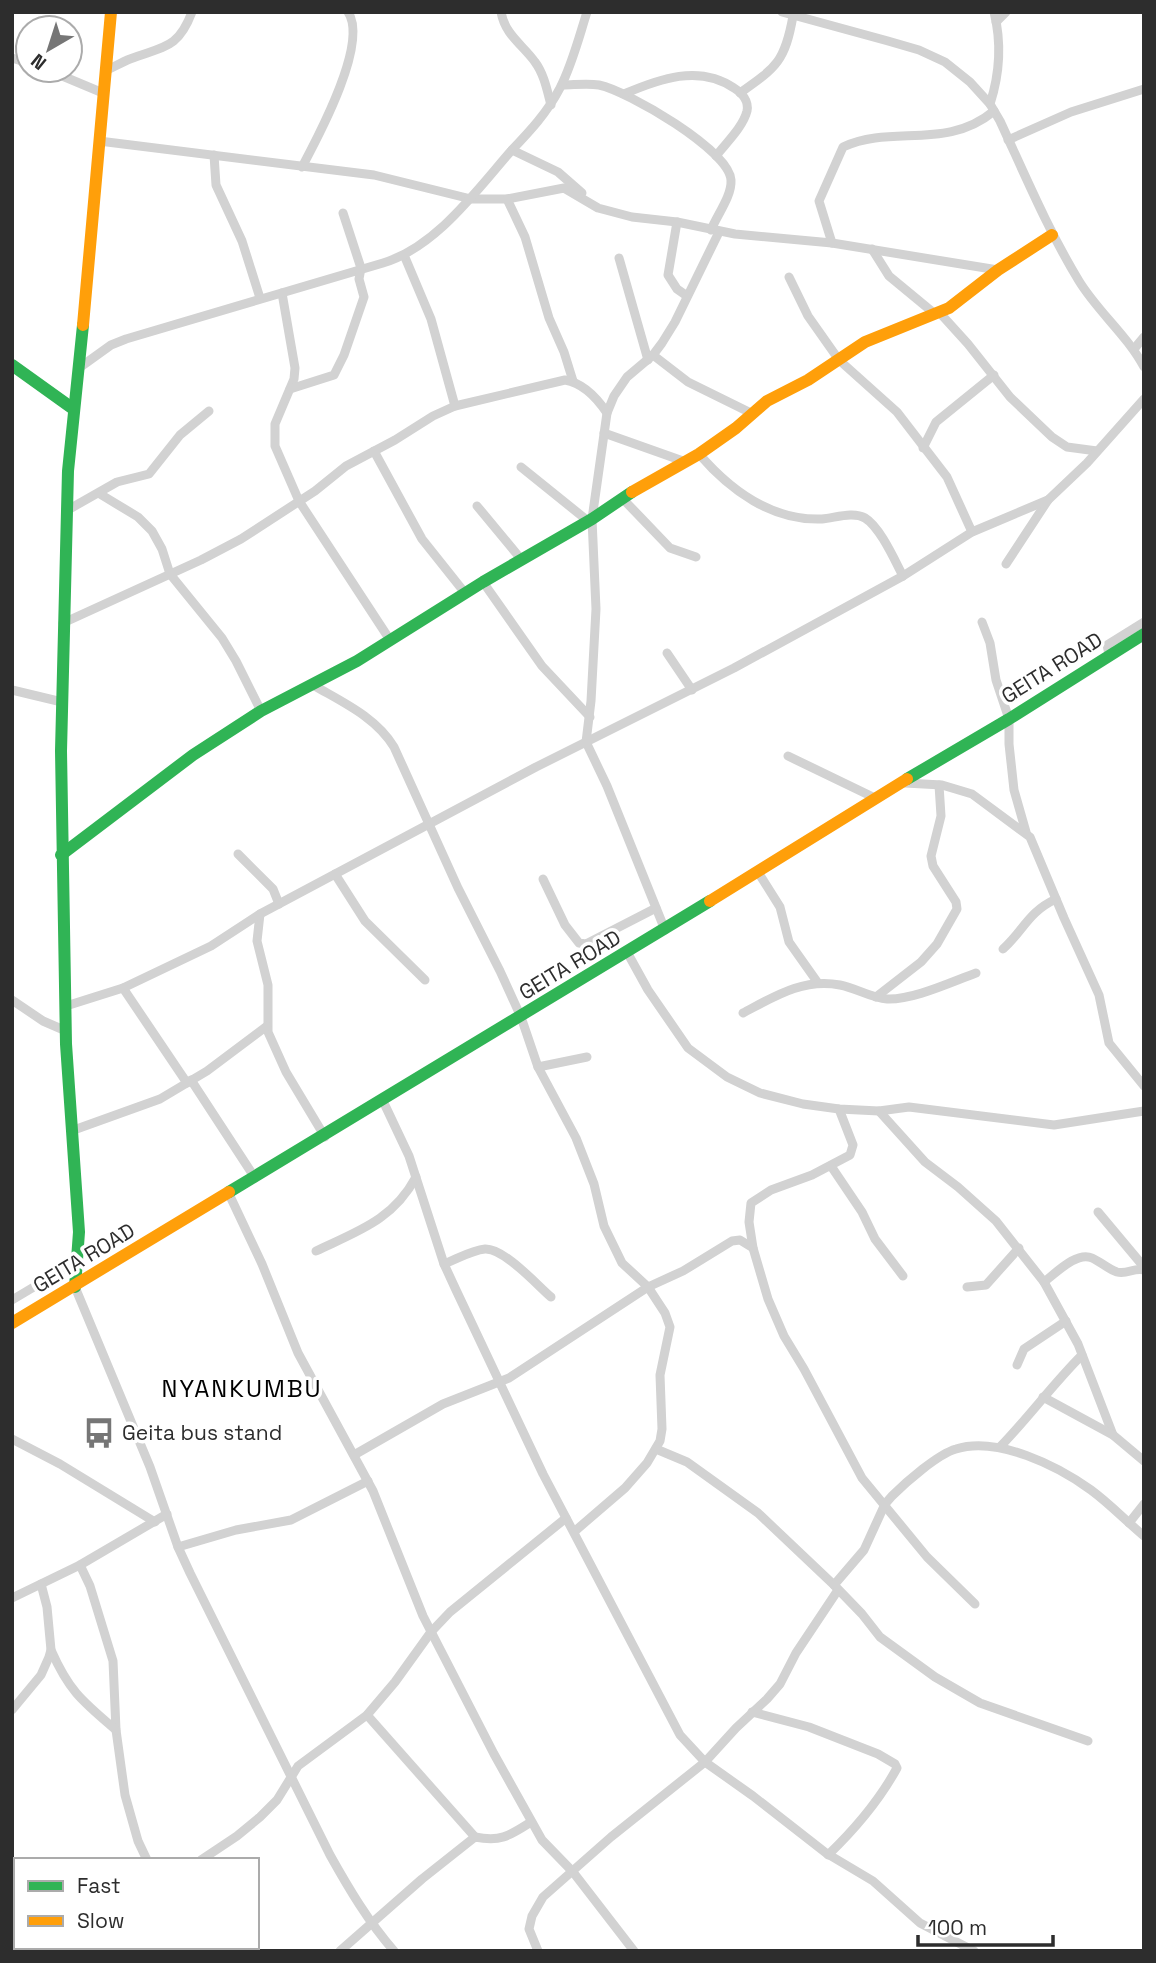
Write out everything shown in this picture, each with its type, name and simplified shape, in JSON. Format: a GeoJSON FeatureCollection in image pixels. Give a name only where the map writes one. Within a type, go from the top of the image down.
{"type":"FeatureCollection","features":[{"type":"Feature","properties":{"kind":"main road"},"geometry":{"type":"LineString","coordinates":[[75,1287],[79,1231],[65,1031],[61,908],[66,510],[72,408],[79,369],[111,12]]}},
{"type":"Feature","properties":{"kind":"main road"},"geometry":{"type":"LineString","coordinates":[[61,855],[193,755],[261,711],[313,685],[390,640],[683,461],[699,454],[778,394],[808,380],[880,334],[949,308],[998,270],[1052,235]]}},
{"type":"Feature","properties":{"kind":"main road"},"geometry":{"type":"LineString","coordinates":[[12,365],[72,408]]}},
{"type":"Feature","properties":{"kind":"main road","name":"GEITA ROAD"},"geometry":{"type":"LineString","coordinates":[[12,1323],[325,1137],[1144,634]]}},
{"type":"Feature","properties":{"kind":"street"},"geometry":{"type":"LineString","coordinates":[[105,71],[173,44],[186,27],[192,12]]}},
{"type":"Feature","properties":{"kind":"street"},"geometry":{"type":"LineString","coordinates":[[302,167],[331,108],[349,59],[354,29],[348,12]]}},
{"type":"Feature","properties":{"kind":"street"},"geometry":{"type":"LineString","coordinates":[[501,12],[502,21],[510,35],[536,63],[546,84],[551,104]]}},
{"type":"Feature","properties":{"kind":"street"},"geometry":{"type":"LineString","coordinates":[[79,369],[111,345],[126,339],[404,255],[471,199],[536,126],[562,85],[587,12]]}},
{"type":"Feature","properties":{"kind":"street"},"geometry":{"type":"LineString","coordinates":[[782,12],[888,41],[934,57],[945,62],[970,82],[992,108],[1052,235],[1090,298],[1134,349],[1144,367]]}},
{"type":"Feature","properties":{"kind":"street"},"geometry":{"type":"LineString","coordinates":[[832,243],[819,201],[836,168],[843,147],[868,140],[959,131],[973,126],[992,108],[999,74],[995,17],[1006,12]]}},
{"type":"Feature","properties":{"kind":"street"},"geometry":{"type":"LineString","coordinates":[[740,93],[770,71],[781,59],[786,49],[793,16]]}},
{"type":"Feature","properties":{"kind":"street"},"geometry":{"type":"LineString","coordinates":[[625,94],[663,80],[692,75],[719,80],[740,93],[745,99],[747,110],[716,156]]}},
{"type":"Feature","properties":{"kind":"street"},"geometry":{"type":"LineString","coordinates":[[81,84],[103,93]]}},
{"type":"Feature","properties":{"kind":"street"},"geometry":{"type":"LineString","coordinates":[[562,85],[601,86],[625,94],[672,121],[716,156],[731,178],[715,231],[675,322],[650,358],[627,377],[607,413],[590,520],[596,609],[590,718],[586,741],[665,930]]}},
{"type":"Feature","properties":{"kind":"street"},"geometry":{"type":"LineString","coordinates":[[1008,140],[1071,112],[1144,89]]}},
{"type":"Feature","properties":{"kind":"street"},"geometry":{"type":"LineString","coordinates":[[99,141],[398,180],[471,199],[507,199],[565,188],[598,208],[632,218],[677,222],[715,231],[832,243],[998,270]]}},
{"type":"Feature","properties":{"kind":"street"},"geometry":{"type":"LineString","coordinates":[[512,150],[558,172],[580,190],[587,200]]}},
{"type":"Feature","properties":{"kind":"street"},"geometry":{"type":"LineString","coordinates":[[214,155],[216,185],[242,241],[260,298]]}},
{"type":"Feature","properties":{"kind":"street"},"geometry":{"type":"LineString","coordinates":[[507,199],[525,237],[545,306],[573,381]]}},
{"type":"Feature","properties":{"kind":"street"},"geometry":{"type":"LineString","coordinates":[[290,389],[330,378],[336,372],[362,308],[364,292],[359,279],[361,268],[343,213]]}},
{"type":"Feature","properties":{"kind":"street"},"geometry":{"type":"LineString","coordinates":[[677,222],[668,275],[677,289],[687,296]]}},
{"type":"Feature","properties":{"kind":"street"},"geometry":{"type":"LineString","coordinates":[[872,249],[889,276],[937,313],[1028,415],[1058,442],[1072,448],[1097,451]]}},
{"type":"Feature","properties":{"kind":"street"},"geometry":{"type":"LineString","coordinates":[[404,255],[431,319],[455,406]]}},
{"type":"Feature","properties":{"kind":"street"},"geometry":{"type":"LineString","coordinates":[[619,258],[650,358],[688,382],[752,414]]}},
{"type":"Feature","properties":{"kind":"street"},"geometry":{"type":"LineString","coordinates":[[789,277],[808,316],[839,360],[897,412],[947,477],[972,532]]}},
{"type":"Feature","properties":{"kind":"street"},"geometry":{"type":"LineString","coordinates":[[282,293],[295,379],[275,424],[274,437],[278,454],[299,501],[390,640]]}},
{"type":"Feature","properties":{"kind":"street"},"geometry":{"type":"LineString","coordinates":[[1134,349],[1144,337]]}},
{"type":"Feature","properties":{"kind":"street"},"geometry":{"type":"LineString","coordinates":[[923,448],[936,422],[994,375]]}},
{"type":"Feature","properties":{"kind":"street"},"geometry":{"type":"LineString","coordinates":[[63,623],[241,540],[346,466],[455,406],[560,380],[573,381],[592,395],[607,413]]}},
{"type":"Feature","properties":{"kind":"street"},"geometry":{"type":"LineString","coordinates":[[1006,564],[1048,500],[1144,399]]}},
{"type":"Feature","properties":{"kind":"street"},"geometry":{"type":"LineString","coordinates":[[66,510],[100,494],[117,482],[149,474],[180,435],[208,411]]}},
{"type":"Feature","properties":{"kind":"street"},"geometry":{"type":"LineString","coordinates":[[604,433],[683,461]]}},
{"type":"Feature","properties":{"kind":"street"},"geometry":{"type":"LineString","coordinates":[[374,451],[422,539],[465,593]]}},
{"type":"Feature","properties":{"kind":"street"},"geometry":{"type":"LineString","coordinates":[[699,454],[726,483],[764,507],[807,518],[855,515],[864,518],[872,525],[903,576]]}},
{"type":"Feature","properties":{"kind":"street"},"geometry":{"type":"LineString","coordinates":[[521,467],[590,520]]}},
{"type":"Feature","properties":{"kind":"street"},"geometry":{"type":"LineString","coordinates":[[100,494],[138,517],[152,531],[162,549],[170,574],[222,638],[241,669],[261,711]]}},
{"type":"Feature","properties":{"kind":"street"},"geometry":{"type":"LineString","coordinates":[[622,498],[670,548],[696,557]]}},
{"type":"Feature","properties":{"kind":"street"},"geometry":{"type":"LineString","coordinates":[[66,1006],[123,988],[211,946],[260,914],[586,741],[692,690],[903,576],[972,532],[1048,500]]}},
{"type":"Feature","properties":{"kind":"street"},"geometry":{"type":"LineString","coordinates":[[477,506],[521,559]]}},
{"type":"Feature","properties":{"kind":"street"},"geometry":{"type":"LineString","coordinates":[[483,582],[542,666],[590,718]]}},
{"type":"Feature","properties":{"kind":"street"},"geometry":{"type":"LineString","coordinates":[[982,622],[1009,719],[1013,780],[1026,832],[1034,844],[1099,995],[1110,1044],[1144,1086]]}},
{"type":"Feature","properties":{"kind":"street"},"geometry":{"type":"LineString","coordinates":[[1109,654],[1107,645],[1144,622]]}},
{"type":"Feature","properties":{"kind":"street"},"geometry":{"type":"LineString","coordinates":[[667,653],[692,690]]}},
{"type":"Feature","properties":{"kind":"street"},"geometry":{"type":"LineString","coordinates":[[313,685],[374,723],[386,734],[521,1017],[538,1067],[576,1138],[594,1184],[604,1226],[633,1275],[648,1287],[670,1327],[660,1375],[662,1429],[656,1449],[625,1488],[575,1531]]}},
{"type":"Feature","properties":{"kind":"street"},"geometry":{"type":"LineString","coordinates":[[12,690],[62,702]]}},
{"type":"Feature","properties":{"kind":"street"},"geometry":{"type":"LineString","coordinates":[[788,756],[875,798]]}},
{"type":"Feature","properties":{"kind":"street"},"geometry":{"type":"LineString","coordinates":[[900,783],[939,785],[972,794],[1026,832]]}},
{"type":"Feature","properties":{"kind":"street"},"geometry":{"type":"LineString","coordinates":[[876,996],[905,976],[937,944],[957,909],[956,902],[938,874],[931,856],[941,817],[939,785]]}},
{"type":"Feature","properties":{"kind":"street"},"geometry":{"type":"LineString","coordinates":[[238,854],[272,890],[279,904]]}},
{"type":"Feature","properties":{"kind":"street"},"geometry":{"type":"LineString","coordinates":[[758,872],[780,907],[789,942],[818,982]]}},
{"type":"Feature","properties":{"kind":"street"},"geometry":{"type":"LineString","coordinates":[[335,874],[365,921],[425,981]]}},
{"type":"Feature","properties":{"kind":"street"},"geometry":{"type":"LineString","coordinates":[[543,879],[565,925],[579,943],[586,944],[656,908]]}},
{"type":"Feature","properties":{"kind":"street"},"geometry":{"type":"LineString","coordinates":[[1003,949],[1018,934],[1034,911],[1056,900]]}},
{"type":"Feature","properties":{"kind":"street"},"geometry":{"type":"LineString","coordinates":[[260,914],[257,941],[268,985],[267,1026],[278,1058],[325,1137]]}},
{"type":"Feature","properties":{"kind":"street"},"geometry":{"type":"LineString","coordinates":[[627,952],[648,990],[688,1048],[734,1081],[760,1093],[839,1110],[879,1111],[909,1107],[1054,1125],[1144,1111]]}},
{"type":"Feature","properties":{"kind":"street"},"geometry":{"type":"LineString","coordinates":[[743,1013],[797,986],[818,982],[840,985],[885,999],[903,997],[976,973]]}},
{"type":"Feature","properties":{"kind":"street"},"geometry":{"type":"LineString","coordinates":[[123,988],[255,1178]]}},
{"type":"Feature","properties":{"kind":"street"},"geometry":{"type":"LineString","coordinates":[[12,1000],[43,1021],[65,1031]]}},
{"type":"Feature","properties":{"kind":"street"},"geometry":{"type":"LineString","coordinates":[[71,1131],[160,1099],[189,1082],[267,1026]]}},
{"type":"Feature","properties":{"kind":"street"},"geometry":{"type":"LineString","coordinates":[[538,1067],[587,1057]]}},
{"type":"Feature","properties":{"kind":"street"},"geometry":{"type":"LineString","coordinates":[[383,1101],[416,1177],[444,1264],[532,1453],[680,1735],[705,1762],[828,1855],[873,1881],[920,1923],[974,1951]]}},
{"type":"Feature","properties":{"kind":"street"},"geometry":{"type":"LineString","coordinates":[[839,1110],[853,1145],[850,1155],[831,1166],[771,1190],[751,1203],[749,1222],[752,1248],[760,1278],[784,1336],[862,1478],[927,1557],[975,1604]]}},
{"type":"Feature","properties":{"kind":"street"},"geometry":{"type":"LineString","coordinates":[[879,1111],[925,1162],[996,1222],[1044,1282],[1082,1355],[1113,1435]]}},
{"type":"Feature","properties":{"kind":"street"},"geometry":{"type":"LineString","coordinates":[[831,1166],[862,1212],[875,1239],[903,1276]]}},
{"type":"Feature","properties":{"kind":"street"},"geometry":{"type":"LineString","coordinates":[[316,1251],[378,1222],[404,1197],[416,1177]]}},
{"type":"Feature","properties":{"kind":"street"},"geometry":{"type":"LineString","coordinates":[[229,1194],[262,1264],[298,1353],[368,1480],[431,1632],[531,1822],[542,1840],[573,1871],[634,1951]]}},
{"type":"Feature","properties":{"kind":"street"},"geometry":{"type":"LineString","coordinates":[[1098,1212],[1144,1268]]}},
{"type":"Feature","properties":{"kind":"street"},"geometry":{"type":"LineString","coordinates":[[354,1455],[443,1404],[500,1383],[541,1359],[648,1287],[684,1271],[734,1240],[752,1248]]}},
{"type":"Feature","properties":{"kind":"street"},"geometry":{"type":"LineString","coordinates":[[967,1287],[986,1285],[1019,1248]]}},
{"type":"Feature","properties":{"kind":"street"},"geometry":{"type":"LineString","coordinates":[[444,1264],[479,1250],[491,1249],[511,1261],[551,1297]]}},
{"type":"Feature","properties":{"kind":"street"},"geometry":{"type":"LineString","coordinates":[[1044,1282],[1086,1256],[1118,1272],[1127,1273],[1144,1268]]}},
{"type":"Feature","properties":{"kind":"street"},"geometry":{"type":"LineString","coordinates":[[12,1300],[79,1260]]}},
{"type":"Feature","properties":{"kind":"street"},"geometry":{"type":"LineString","coordinates":[[75,1287],[150,1467],[178,1547],[330,1856],[371,1924],[394,1951]]}},
{"type":"Feature","properties":{"kind":"street"},"geometry":{"type":"LineString","coordinates":[[1017,1365],[1024,1349],[1066,1321]]}},
{"type":"Feature","properties":{"kind":"street"},"geometry":{"type":"LineString","coordinates":[[1000,1447],[1082,1355]]}},
{"type":"Feature","properties":{"kind":"street"},"geometry":{"type":"LineString","coordinates":[[1043,1397],[1113,1435],[1144,1461]]}},
{"type":"Feature","properties":{"kind":"street"},"geometry":{"type":"LineString","coordinates":[[12,1439],[60,1464],[155,1522]]}},
{"type":"Feature","properties":{"kind":"street"},"geometry":{"type":"LineString","coordinates":[[538,1951],[530,1935],[536,1907],[554,1886],[611,1837],[705,1762],[780,1684],[836,1588],[864,1550],[885,1504],[905,1483],[946,1454],[957,1448],[972,1446],[1000,1447],[1025,1454],[1090,1489],[1144,1536]]}},
{"type":"Feature","properties":{"kind":"street"},"geometry":{"type":"LineString","coordinates":[[656,1449],[687,1462],[776,1528],[862,1614],[880,1637],[946,1683],[980,1703],[1088,1741]]}},
{"type":"Feature","properties":{"kind":"street"},"geometry":{"type":"LineString","coordinates":[[178,1547],[236,1530],[291,1520],[368,1480]]}},
{"type":"Feature","properties":{"kind":"street"},"geometry":{"type":"LineString","coordinates":[[1129,1523],[1144,1504]]}},
{"type":"Feature","properties":{"kind":"street"},"geometry":{"type":"LineString","coordinates":[[12,1598],[80,1565],[167,1514]]}},
{"type":"Feature","properties":{"kind":"street"},"geometry":{"type":"LineString","coordinates":[[204,1858],[266,1812],[305,1760],[367,1715],[431,1632],[450,1612],[566,1518]]}},
{"type":"Feature","properties":{"kind":"street"},"geometry":{"type":"LineString","coordinates":[[80,1565],[90,1586],[113,1661],[116,1730],[125,1795],[138,1841],[146,1858]]}},
{"type":"Feature","properties":{"kind":"street"},"geometry":{"type":"LineString","coordinates":[[41,1584],[47,1607],[51,1650],[62,1675],[74,1692],[116,1730]]}},
{"type":"Feature","properties":{"kind":"street"},"geometry":{"type":"LineString","coordinates":[[12,1710],[44,1670],[51,1650]]}},
{"type":"Feature","properties":{"kind":"street"},"geometry":{"type":"LineString","coordinates":[[752,1712],[809,1727],[878,1754],[895,1764],[897,1768],[869,1811],[828,1855]]}},
{"type":"Feature","properties":{"kind":"street"},"geometry":{"type":"LineString","coordinates":[[367,1715],[475,1838],[504,1838],[531,1822]]}},
{"type":"Feature","properties":{"kind":"street"},"geometry":{"type":"LineString","coordinates":[[340,1951],[475,1838]]}},
{"type":"Feature","properties":{"kind":"traffic: fast"},"geometry":{"type":"LineString","coordinates":[[75,1287],[79,1232],[66,1044],[61,751],[68,471],[83,325]]}},
{"type":"Feature","properties":{"kind":"traffic: fast"},"geometry":{"type":"LineString","coordinates":[[12,365],[72,408]]}},
{"type":"Feature","properties":{"kind":"traffic: fast"},"geometry":{"type":"LineString","coordinates":[[61,855],[193,755],[261,711],[357,661],[632,492]]}},
{"type":"Feature","properties":{"kind":"traffic: fast"},"geometry":{"type":"LineString","coordinates":[[907,779],[1144,634]]}},
{"type":"Feature","properties":{"kind":"traffic: fast"},"geometry":{"type":"LineString","coordinates":[[229,1192],[710,901]]}},
{"type":"Feature","properties":{"kind":"traffic: slow"},"geometry":{"type":"LineString","coordinates":[[83,325],[111,12]]}},
{"type":"Feature","properties":{"kind":"traffic: slow"},"geometry":{"type":"LineString","coordinates":[[632,492],[699,454],[736,428],[767,401],[808,380],[865,342],[949,308],[998,270],[1052,235]]}},
{"type":"Feature","properties":{"kind":"traffic: slow"},"geometry":{"type":"LineString","coordinates":[[710,901],[907,779]]}},
{"type":"Feature","properties":{"kind":"traffic: slow"},"geometry":{"type":"LineString","coordinates":[[12,1323],[229,1192]]}},
{"type":"Feature","properties":{"kind":"place","name":"Geita bus stand"},"geometry":{"type":"Point","coordinates":[99,1433]}},
{"type":"Feature","properties":{"kind":"district","name":"NYANKUMBU"},"geometry":{"type":"Point","coordinates":[242,1389]}}]}
